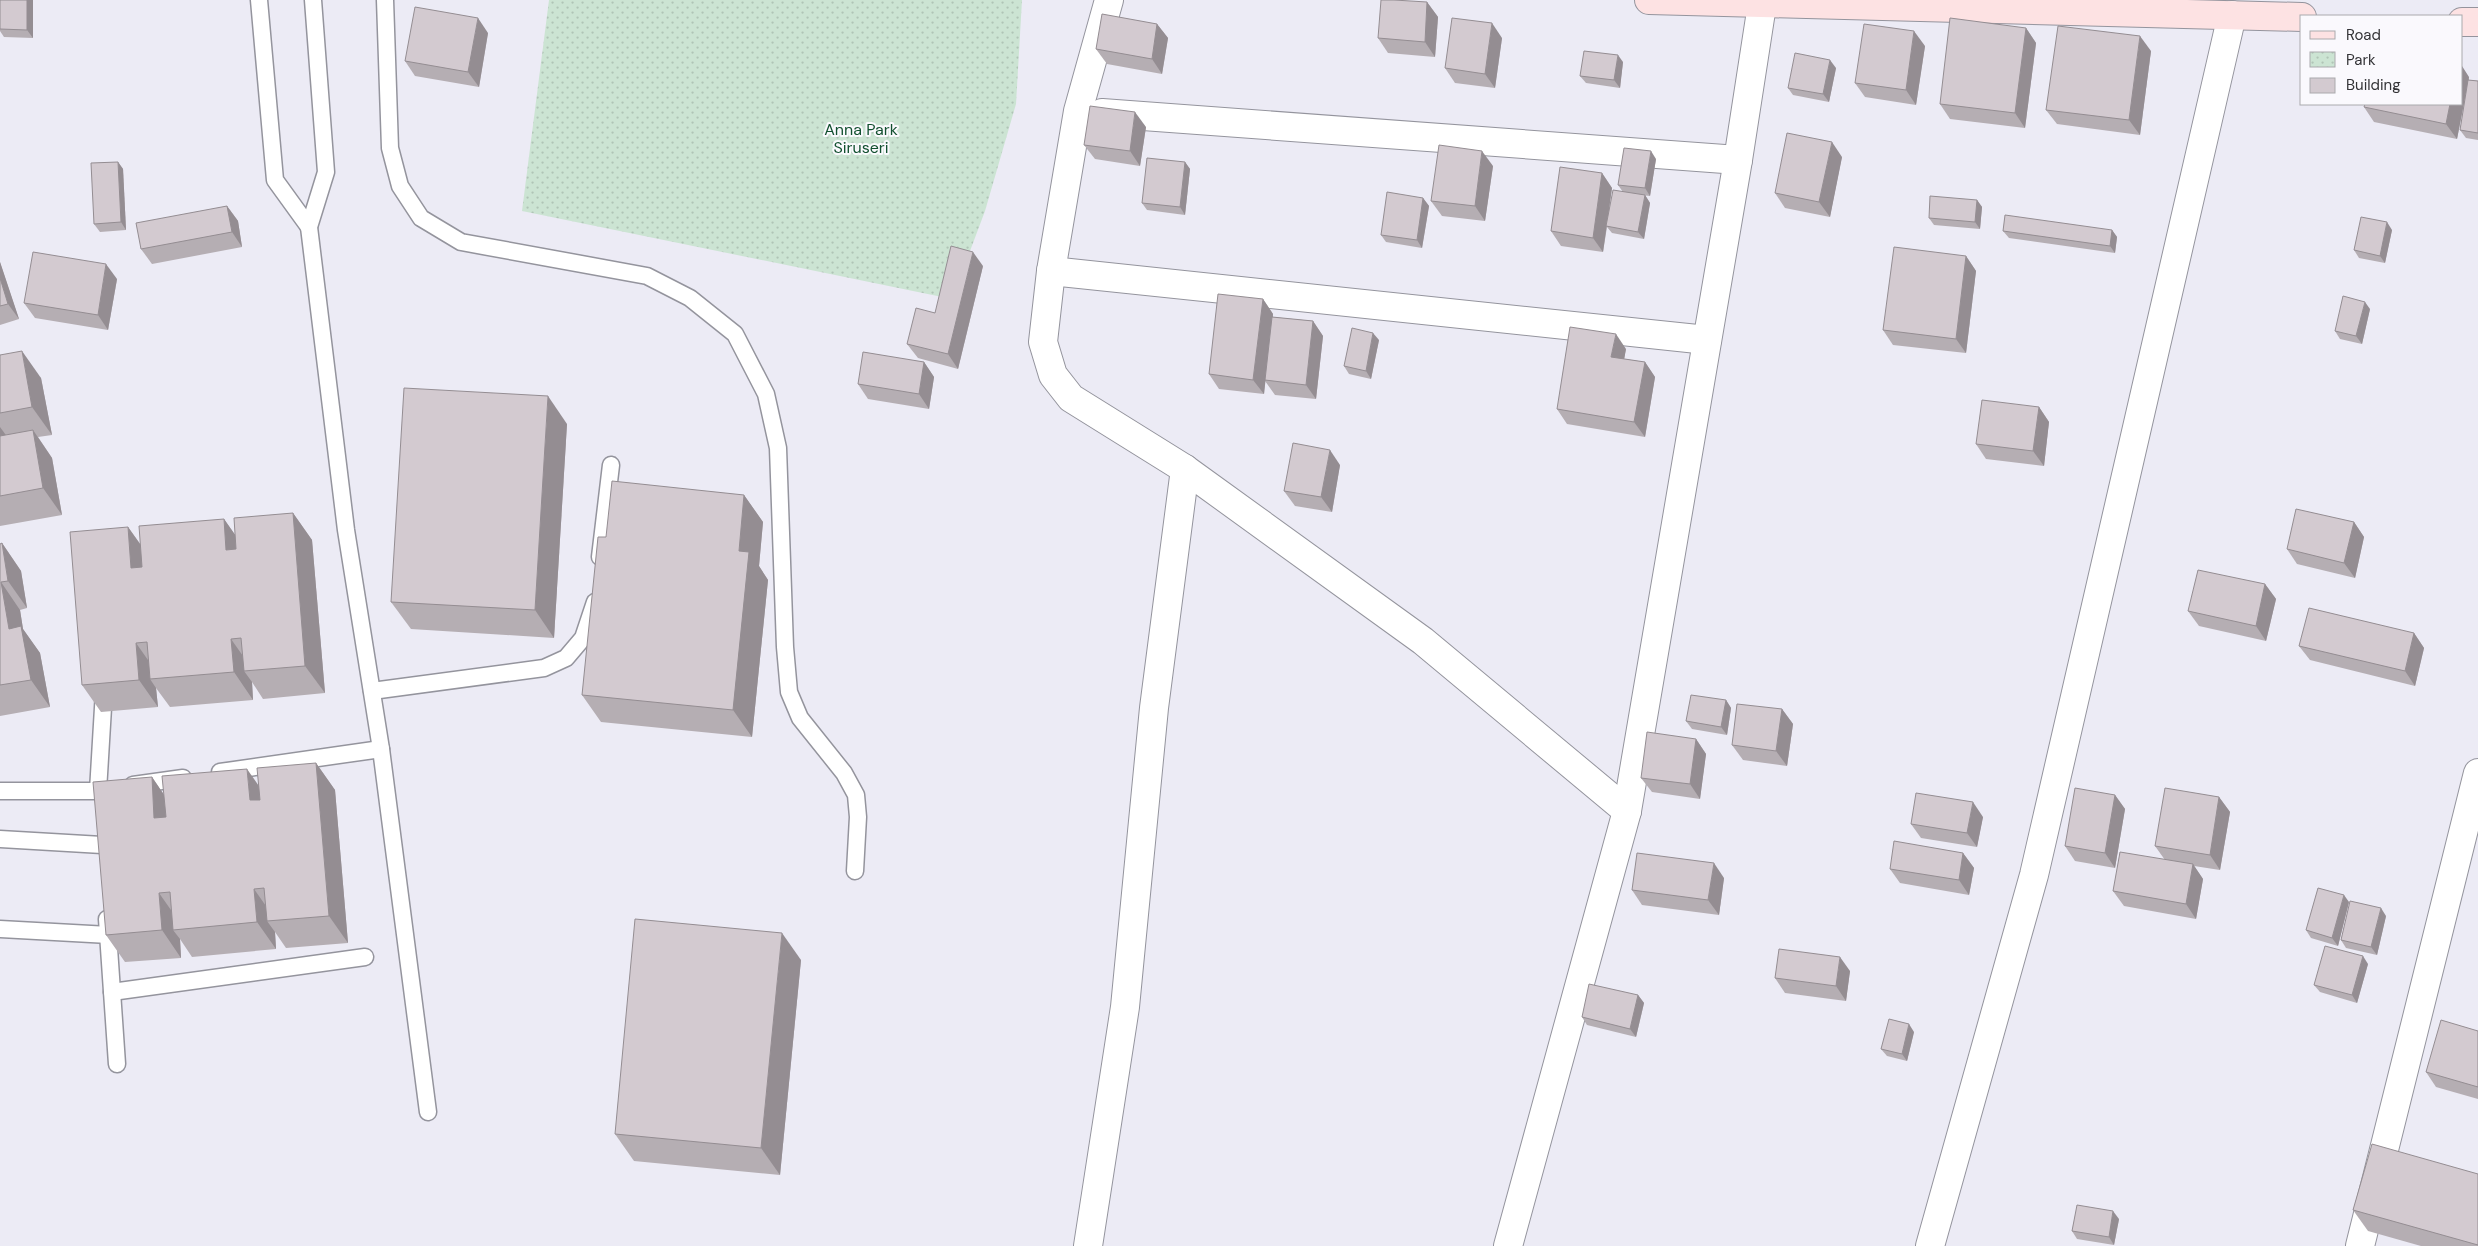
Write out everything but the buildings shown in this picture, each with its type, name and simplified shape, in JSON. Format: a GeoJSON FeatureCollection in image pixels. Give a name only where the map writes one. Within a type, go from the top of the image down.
{"type":"FeatureCollection","features":[{"type":"Feature","properties":{"kind":"street"},"geometry":{"type":"LineString","coordinates":[[1108,0],[1078,111],[1051,271],[1043,342],[1053,375],[1071,398],[1186,469],[1423,641],[1627,812]]}},
{"type":"Feature","properties":{"kind":"street"},"geometry":{"type":"LineString","coordinates":[[1649,0],[1762,5],[2300,17]]}},
{"type":"Feature","properties":{"kind":"street"},"geometry":{"type":"LineString","coordinates":[[1508,1246],[1627,812],[1738,160],[1762,5]]}},
{"type":"Feature","properties":{"kind":"street"},"geometry":{"type":"LineString","coordinates":[[1930,1246],[2034,875],[2232,15]]}},
{"type":"Feature","properties":{"kind":"street"},"geometry":{"type":"LineString","coordinates":[[2463,22],[2478,22]]}},
{"type":"Feature","properties":{"kind":"street"},"geometry":{"type":"LineString","coordinates":[[1078,111],[1738,160]]}},
{"type":"Feature","properties":{"kind":"street"},"geometry":{"type":"LineString","coordinates":[[1051,271],[1707,340]]}},
{"type":"Feature","properties":{"kind":"street"},"geometry":{"type":"LineString","coordinates":[[1088,1246],[1125,1007],[1154,708],[1186,469]]}},
{"type":"Feature","properties":{"kind":"street"},"geometry":{"type":"LineString","coordinates":[[2360,1246],[2478,773]]}},
{"type":"Feature","properties":{"kind":"lane"},"geometry":{"type":"LineString","coordinates":[[259,0],[275,180],[309,227]]}},
{"type":"Feature","properties":{"kind":"lane"},"geometry":{"type":"LineString","coordinates":[[313,0],[326,172],[309,227],[346,530],[381,748],[428,1112]]}},
{"type":"Feature","properties":{"kind":"lane"},"geometry":{"type":"LineString","coordinates":[[385,0],[390,148],[400,186],[421,218],[461,242],[647,276],[690,298],[735,334],[766,394],[778,448],[785,647],[789,692],[800,718],[844,773],[856,795],[858,818],[855,871]]}},
{"type":"Feature","properties":{"kind":"lane"},"geometry":{"type":"LineString","coordinates":[[599,570],[611,465]]}},
{"type":"Feature","properties":{"kind":"lane"},"geometry":{"type":"LineString","coordinates":[[372,691],[544,668],[566,658],[584,638],[594,608],[596,589]]}},
{"type":"Feature","properties":{"kind":"lane"},"geometry":{"type":"LineString","coordinates":[[100,809],[98,790],[104,686]]}},
{"type":"Feature","properties":{"kind":"lane"},"geometry":{"type":"LineString","coordinates":[[0,791],[98,790],[381,748]]}},
{"type":"Feature","properties":{"kind":"lane"},"geometry":{"type":"LineString","coordinates":[[101,827],[103,863]]}},
{"type":"Feature","properties":{"kind":"lane"},"geometry":{"type":"LineString","coordinates":[[0,839],[102,845]]}},
{"type":"Feature","properties":{"kind":"lane"},"geometry":{"type":"LineString","coordinates":[[106,899],[118,1064]]}},
{"type":"Feature","properties":{"kind":"lane"},"geometry":{"type":"LineString","coordinates":[[0,929],[109,935]]}},
{"type":"Feature","properties":{"kind":"lane"},"geometry":{"type":"LineString","coordinates":[[112,992],[365,957]]}},
{"type":"Feature","properties":{"kind":"green space","name":"Anna Park Siruseri"},"geometry":{"type":"Polygon","coordinates":[[[549,0],[1022,0],[1016,104],[985,211],[952,299],[522,211],[549,0]]]}}]}
